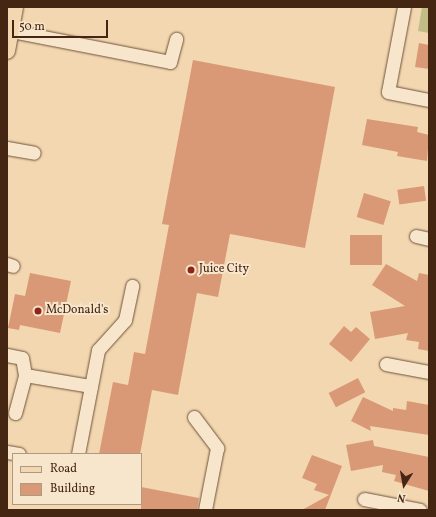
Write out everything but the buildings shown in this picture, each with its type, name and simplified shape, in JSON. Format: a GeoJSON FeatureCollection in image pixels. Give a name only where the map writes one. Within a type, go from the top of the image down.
{"type":"FeatureCollection","features":[{"type":"Feature","properties":{"kind":"main road"},"geometry":{"type":"LineString","coordinates":[[7,51],[9,31],[15,7]]}},
{"type":"Feature","properties":{"kind":"street"},"geometry":{"type":"LineString","coordinates":[[404,7],[388,92],[429,100]]}},
{"type":"Feature","properties":{"kind":"street"},"geometry":{"type":"LineString","coordinates":[[9,31],[170,62],[176,39]]}},
{"type":"Feature","properties":{"kind":"street"},"geometry":{"type":"LineString","coordinates":[[7,148],[34,153]]}},
{"type":"Feature","properties":{"kind":"street"},"geometry":{"type":"LineString","coordinates":[[78,453],[98,350],[125,320],[132,286]]}},
{"type":"Feature","properties":{"kind":"street"},"geometry":{"type":"LineString","coordinates":[[7,355],[22,358],[25,374],[15,413]]}},
{"type":"Feature","properties":{"kind":"street"},"geometry":{"type":"LineString","coordinates":[[386,364],[429,372]]}},
{"type":"Feature","properties":{"kind":"street"},"geometry":{"type":"LineString","coordinates":[[25,374],[91,386]]}},
{"type":"Feature","properties":{"kind":"street"},"geometry":{"type":"LineString","coordinates":[[194,417],[217,448],[205,510]]}},
{"type":"Feature","properties":{"kind":"street"},"geometry":{"type":"LineString","coordinates":[[364,499],[420,510]]}},
{"type":"Feature","properties":{"kind":"shaded area"},"geometry":{"type":"Polygon","coordinates":[[[422,7],[429,7],[429,33],[418,31],[422,7]]]}},
{"type":"Feature","properties":{"kind":"place","name":"Juice City"},"geometry":{"type":"Point","coordinates":[191,270]}},
{"type":"Feature","properties":{"kind":"place","name":"McDonald's"},"geometry":{"type":"Point","coordinates":[38,311]}}]}
